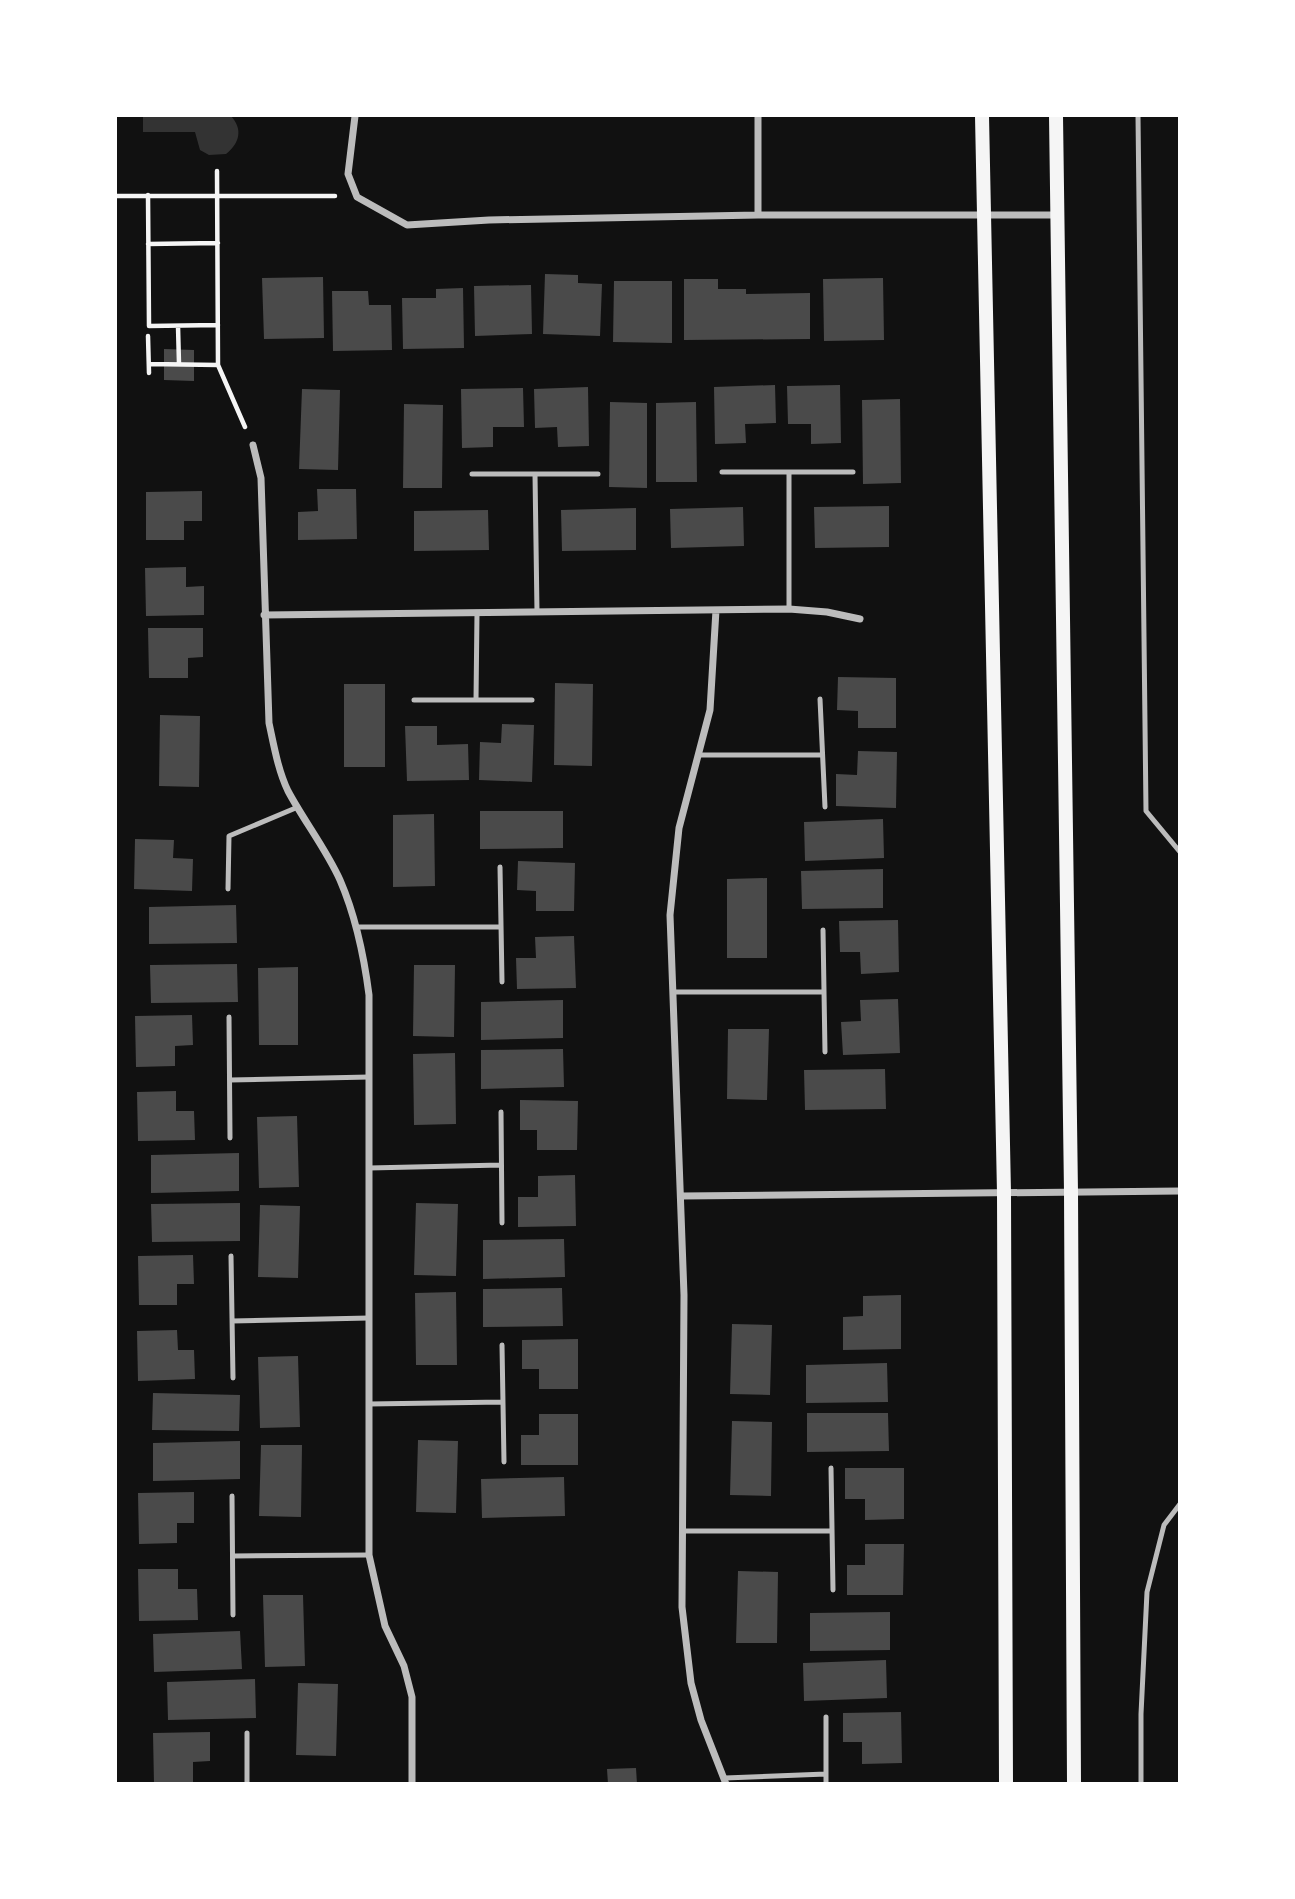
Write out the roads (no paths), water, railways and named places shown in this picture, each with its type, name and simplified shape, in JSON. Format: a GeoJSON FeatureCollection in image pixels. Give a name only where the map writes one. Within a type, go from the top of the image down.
{"type":"FeatureCollection","features":[{"type":"Feature","properties":{"kind":"main road"},"geometry":{"type":"LineString","coordinates":[[982,116],[1004,1193],[1006,1783]]}},
{"type":"Feature","properties":{"kind":"main road"},"geometry":{"type":"LineString","coordinates":[[1056,116],[1071,1192],[1074,1783]]}},
{"type":"Feature","properties":{"kind":"street"},"geometry":{"type":"LineString","coordinates":[[355,116],[348,174],[357,197],[407,225],[489,220],[758,215],[1057,215]]}},
{"type":"Feature","properties":{"kind":"street"},"geometry":{"type":"LineString","coordinates":[[758,116],[758,215]]}},
{"type":"Feature","properties":{"kind":"street"},"geometry":{"type":"LineString","coordinates":[[253,445],[261,478],[270,723],[287,789],[338,877],[364,957],[369,995],[369,1555],[386,1626],[404,1667],[412,1697],[412,1783]]}},
{"type":"Feature","properties":{"kind":"street"},"geometry":{"type":"LineString","coordinates":[[264,615],[789,609],[860,619]]}},
{"type":"Feature","properties":{"kind":"street"},"geometry":{"type":"LineString","coordinates":[[716,610],[710,710],[679,828],[672,873],[670,915],[675,992],[684,1295],[682,1607],[691,1683],[701,1720],[726,1781]]}},
{"type":"Feature","properties":{"kind":"street"},"geometry":{"type":"LineString","coordinates":[[681,1196],[1180,1191]]}},
{"type":"Feature","properties":{"kind":"lane"},"geometry":{"type":"LineString","coordinates":[[1138,116],[1146,811],[1180,852]]}},
{"type":"Feature","properties":{"kind":"lane"},"geometry":{"type":"LineString","coordinates":[[722,472],[853,472]]}},
{"type":"Feature","properties":{"kind":"lane"},"geometry":{"type":"LineString","coordinates":[[789,472],[789,609]]}},
{"type":"Feature","properties":{"kind":"lane"},"geometry":{"type":"LineString","coordinates":[[472,474],[598,474]]}},
{"type":"Feature","properties":{"kind":"lane"},"geometry":{"type":"LineString","coordinates":[[535,474],[537,612]]}},
{"type":"Feature","properties":{"kind":"lane"},"geometry":{"type":"LineString","coordinates":[[477,613],[477,700]]}},
{"type":"Feature","properties":{"kind":"lane"},"geometry":{"type":"LineString","coordinates":[[820,699],[825,807]]}},
{"type":"Feature","properties":{"kind":"lane"},"geometry":{"type":"LineString","coordinates":[[414,700],[532,700]]}},
{"type":"Feature","properties":{"kind":"lane"},"geometry":{"type":"LineString","coordinates":[[700,755],[822,755]]}},
{"type":"Feature","properties":{"kind":"lane"},"geometry":{"type":"LineString","coordinates":[[228,889],[229,836],[298,807]]}},
{"type":"Feature","properties":{"kind":"lane"},"geometry":{"type":"LineString","coordinates":[[500,867],[502,982]]}},
{"type":"Feature","properties":{"kind":"lane"},"geometry":{"type":"LineString","coordinates":[[356,927],[501,927]]}},
{"type":"Feature","properties":{"kind":"lane"},"geometry":{"type":"LineString","coordinates":[[823,930],[825,1052]]}},
{"type":"Feature","properties":{"kind":"lane"},"geometry":{"type":"LineString","coordinates":[[675,992],[824,992]]}},
{"type":"Feature","properties":{"kind":"lane"},"geometry":{"type":"LineString","coordinates":[[229,1017],[230,1138]]}},
{"type":"Feature","properties":{"kind":"lane"},"geometry":{"type":"LineString","coordinates":[[230,1080],[369,1077]]}},
{"type":"Feature","properties":{"kind":"lane"},"geometry":{"type":"LineString","coordinates":[[501,1112],[502,1223]]}},
{"type":"Feature","properties":{"kind":"lane"},"geometry":{"type":"LineString","coordinates":[[369,1168],[501,1165]]}},
{"type":"Feature","properties":{"kind":"lane"},"geometry":{"type":"LineString","coordinates":[[231,1256],[233,1378]]}},
{"type":"Feature","properties":{"kind":"lane"},"geometry":{"type":"LineString","coordinates":[[232,1321],[369,1318]]}},
{"type":"Feature","properties":{"kind":"lane"},"geometry":{"type":"LineString","coordinates":[[502,1345],[504,1462]]}},
{"type":"Feature","properties":{"kind":"lane"},"geometry":{"type":"LineString","coordinates":[[369,1404],[503,1402]]}},
{"type":"Feature","properties":{"kind":"lane"},"geometry":{"type":"LineString","coordinates":[[831,1468],[833,1590]]}},
{"type":"Feature","properties":{"kind":"lane"},"geometry":{"type":"LineString","coordinates":[[232,1496],[233,1615]]}},
{"type":"Feature","properties":{"kind":"lane"},"geometry":{"type":"LineString","coordinates":[[1141,1783],[1140,1714],[1147,1592],[1164,1525],[1180,1504]]}},
{"type":"Feature","properties":{"kind":"lane"},"geometry":{"type":"LineString","coordinates":[[682,1531],[832,1531]]}},
{"type":"Feature","properties":{"kind":"lane"},"geometry":{"type":"LineString","coordinates":[[233,1556],[369,1555]]}},
{"type":"Feature","properties":{"kind":"lane"},"geometry":{"type":"LineString","coordinates":[[826,1717],[826,1783]]}},
{"type":"Feature","properties":{"kind":"lane"},"geometry":{"type":"LineString","coordinates":[[247,1733],[247,1783]]}},
{"type":"Feature","properties":{"kind":"lane"},"geometry":{"type":"LineString","coordinates":[[726,1781],[826,1774]]}}]}
